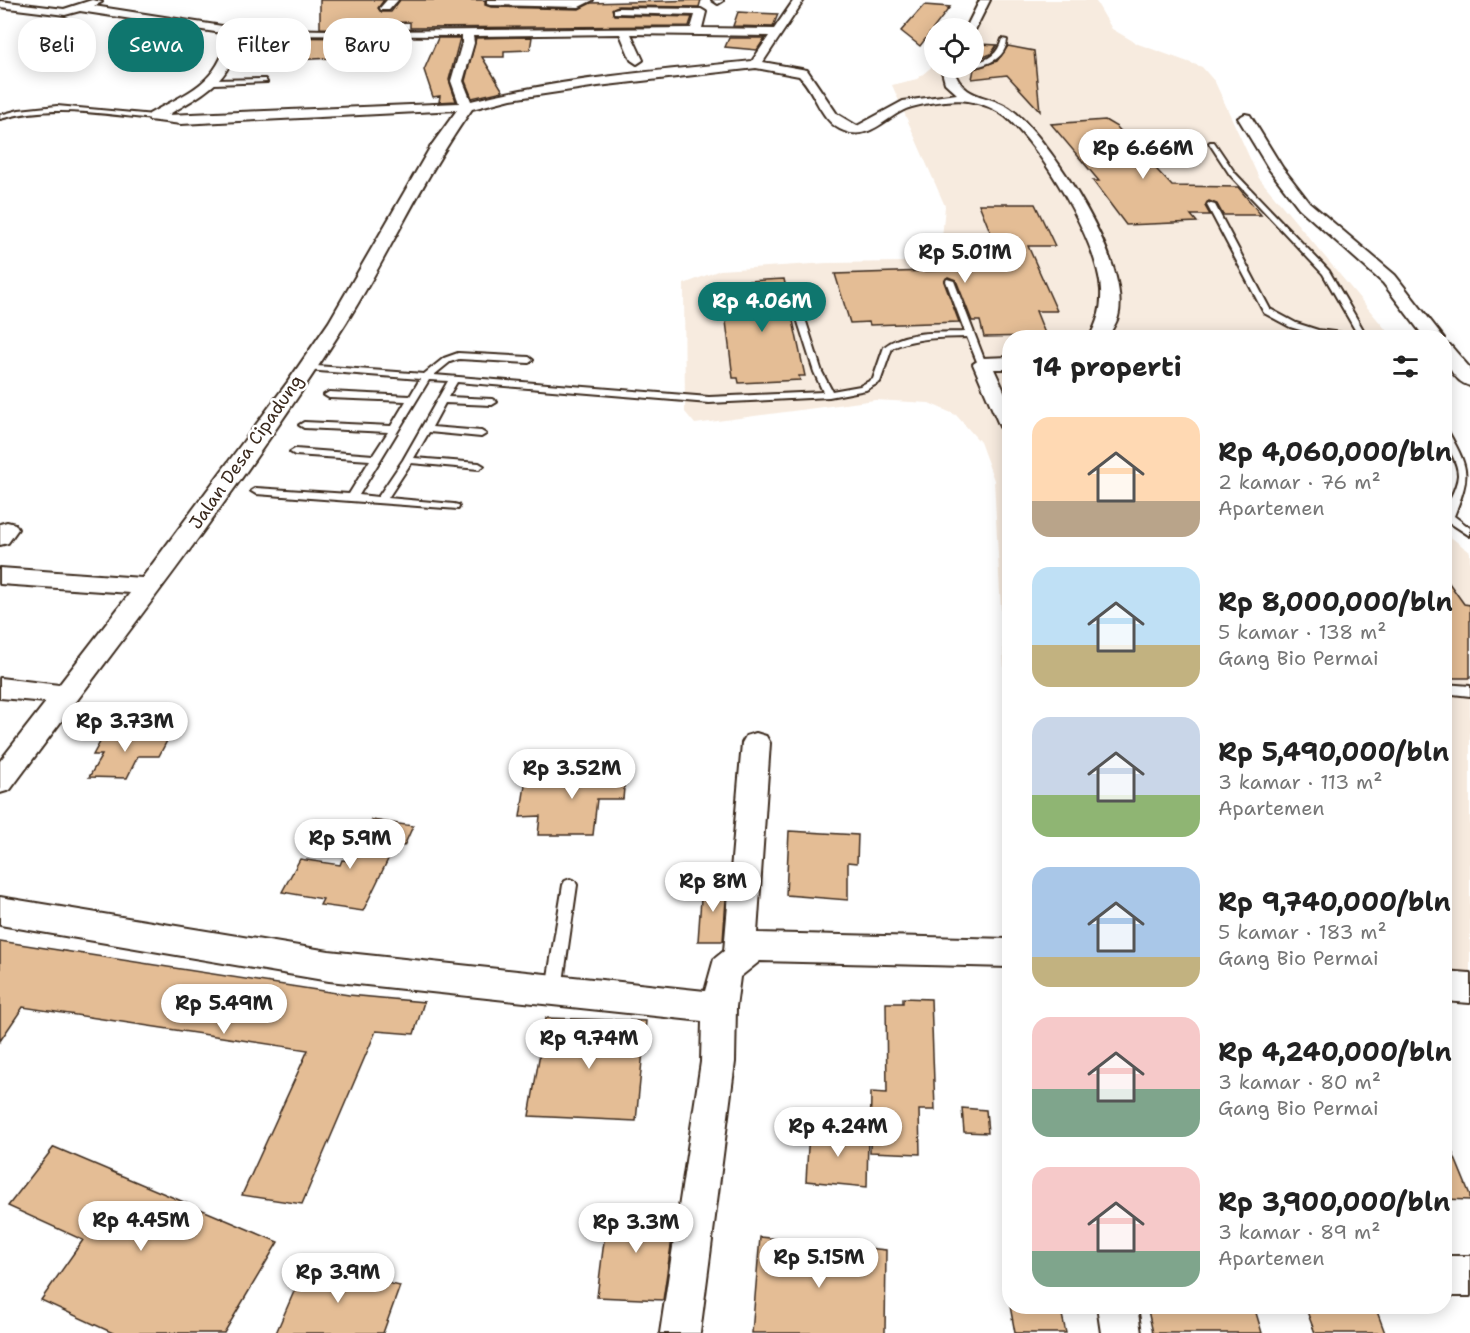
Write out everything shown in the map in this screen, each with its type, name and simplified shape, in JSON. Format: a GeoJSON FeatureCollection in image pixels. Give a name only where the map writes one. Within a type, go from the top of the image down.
{"type":"FeatureCollection","features":[{"type":"Feature","properties":{"kind":"street"},"geometry":{"type":"LineString","coordinates":[[0,4],[62,12],[82,8],[101,0]]}},
{"type":"Feature","properties":{"kind":"street"},"geometry":{"type":"LineString","coordinates":[[491,2],[579,4],[588,0]]}},
{"type":"Feature","properties":{"kind":"street"},"geometry":{"type":"LineString","coordinates":[[610,32],[624,0]]}},
{"type":"Feature","properties":{"kind":"street"},"geometry":{"type":"LineString","coordinates":[[756,64],[800,0]]}},
{"type":"Feature","properties":{"kind":"street"},"geometry":{"type":"LineString","coordinates":[[977,18],[985,0]]}},
{"type":"Feature","properties":{"kind":"street"},"geometry":{"type":"LineString","coordinates":[[82,8],[216,29]]}},
{"type":"Feature","properties":{"kind":"street"},"geometry":{"type":"LineString","coordinates":[[618,11],[701,12],[696,30]]}},
{"type":"Feature","properties":{"kind":"street"},"geometry":{"type":"LineString","coordinates":[[311,34],[374,36],[696,30],[778,33]]}},
{"type":"Feature","properties":{"kind":"street"},"geometry":{"type":"LineString","coordinates":[[624,31],[637,60]]}},
{"type":"Feature","properties":{"kind":"street"},"geometry":{"type":"LineString","coordinates":[[467,34],[468,43],[458,81],[467,106]]}},
{"type":"Feature","properties":{"kind":"street"},"geometry":{"type":"LineString","coordinates":[[154,117],[181,120],[467,106],[511,95],[598,82],[756,64],[804,73],[830,116],[851,129],[874,126],[906,104],[968,96]]}},
{"type":"Feature","properties":{"kind":"street"},"geometry":{"type":"LineString","coordinates":[[154,117],[214,82],[221,72]]}},
{"type":"Feature","properties":{"kind":"street"},"geometry":{"type":"LineString","coordinates":[[950,78],[951,83],[968,96],[1012,115],[1063,178],[1103,258],[1111,306],[1104,330]]}},
{"type":"Feature","properties":{"kind":"street","name":"Jalan Desa Cipadung"},"geometry":{"type":"LineString","coordinates":[[0,782],[194,528],[338,322],[438,147],[467,106]]}},
{"type":"Feature","properties":{"kind":"street"},"geometry":{"type":"LineString","coordinates":[[1245,118],[1276,169],[1304,205],[1389,279],[1429,330]]}},
{"type":"Feature","properties":{"kind":"street"},"geometry":{"type":"LineString","coordinates":[[1452,359],[1470,380]]}},
{"type":"Feature","properties":{"kind":"street"},"geometry":{"type":"LineString","coordinates":[[1002,363],[982,364],[1002,409]]}},
{"type":"Feature","properties":{"kind":"street"},"geometry":{"type":"LineString","coordinates":[[0,576],[149,586]]}},
{"type":"Feature","properties":{"kind":"street"},"geometry":{"type":"LineString","coordinates":[[0,688],[66,695]]}},
{"type":"Feature","properties":{"kind":"street"},"geometry":{"type":"LineString","coordinates":[[740,956],[756,743]]}},
{"type":"Feature","properties":{"kind":"street"},"geometry":{"type":"LineString","coordinates":[[0,910],[329,966],[554,989],[658,1003],[719,1007]]}},
{"type":"Feature","properties":{"kind":"street"},"geometry":{"type":"LineString","coordinates":[[680,1333],[718,1062],[719,1007],[725,969],[755,947],[1002,953]]}},
{"type":"Feature","properties":{"kind":"street"},"geometry":{"type":"LineString","coordinates":[[1452,987],[1470,988]]}},
{"type":"Feature","properties":{"kind":"street"},"geometry":{"type":"LineString","coordinates":[[1452,1276],[1470,1276]]}},
{"type":"Feature","properties":{"kind":"street"},"geometry":{"type":"LineString","coordinates":[[1118,1314],[1121,1333]]}},
{"type":"Feature","properties":{"kind":"lane"},"geometry":{"type":"LineString","coordinates":[[984,64],[997,56],[1004,46],[1004,40]]}},
{"type":"Feature","properties":{"kind":"lane"},"geometry":{"type":"LineString","coordinates":[[214,82],[265,81]]}},
{"type":"Feature","properties":{"kind":"lane"},"geometry":{"type":"LineString","coordinates":[[0,117],[13,112],[52,108],[154,117]]}},
{"type":"Feature","properties":{"kind":"lane"},"geometry":{"type":"LineString","coordinates":[[1212,142],[1232,174],[1326,273],[1359,330]]}},
{"type":"Feature","properties":{"kind":"lane"},"geometry":{"type":"LineString","coordinates":[[1211,205],[1267,311],[1293,325],[1310,330]]}},
{"type":"Feature","properties":{"kind":"lane"},"geometry":{"type":"LineString","coordinates":[[950,281],[982,364]]}},
{"type":"Feature","properties":{"kind":"lane"},"geometry":{"type":"LineString","coordinates":[[797,306],[818,372],[829,394]]}},
{"type":"Feature","properties":{"kind":"lane"},"geometry":{"type":"LineString","coordinates":[[306,367],[709,400],[829,394],[863,388],[877,380],[888,347],[899,340],[919,335],[970,334]]}},
{"type":"Feature","properties":{"kind":"lane"},"geometry":{"type":"LineString","coordinates":[[352,497],[426,377],[447,360],[458,356],[529,360]]}},
{"type":"Feature","properties":{"kind":"lane"},"geometry":{"type":"LineString","coordinates":[[381,500],[408,460],[454,379]]}},
{"type":"Feature","properties":{"kind":"lane"},"geometry":{"type":"LineString","coordinates":[[329,394],[413,399]]}},
{"type":"Feature","properties":{"kind":"lane"},"geometry":{"type":"LineString","coordinates":[[442,400],[492,402]]}},
{"type":"Feature","properties":{"kind":"lane"},"geometry":{"type":"LineString","coordinates":[[304,425],[394,429]]}},
{"type":"Feature","properties":{"kind":"lane"},"geometry":{"type":"LineString","coordinates":[[426,429],[481,434]]}},
{"type":"Feature","properties":{"kind":"lane"},"geometry":{"type":"LineString","coordinates":[[1452,443],[1464,459],[1468,469],[1452,503]]}},
{"type":"Feature","properties":{"kind":"lane"},"geometry":{"type":"LineString","coordinates":[[295,452],[376,458]]}},
{"type":"Feature","properties":{"kind":"lane"},"geometry":{"type":"LineString","coordinates":[[408,460],[479,466]]}},
{"type":"Feature","properties":{"kind":"lane"},"geometry":{"type":"LineString","coordinates":[[256,491],[454,507]]}},
{"type":"Feature","properties":{"kind":"lane"},"geometry":{"type":"LineString","coordinates":[[1452,520],[1470,533]]}},
{"type":"Feature","properties":{"kind":"lane"},"geometry":{"type":"LineString","coordinates":[[1452,689],[1470,691]]}},
{"type":"Feature","properties":{"kind":"lane"},"geometry":{"type":"LineString","coordinates":[[554,989],[570,885]]}},
{"type":"Feature","properties":{"kind":"shaded area"},"geometry":{"type":"Polygon","coordinates":[[[977,0],[1095,0],[1112,29],[1138,44],[1202,67],[1215,82],[1259,178],[1386,330],[1002,330],[1002,630],[994,480],[980,442],[956,415],[929,403],[875,400],[695,424],[685,412],[684,284],[720,270],[827,263],[905,262],[941,249],[945,206],[892,85],[917,79],[924,73],[924,78],[984,78],[984,18],[968,18],[977,0]]]}},
{"type":"Feature","properties":{"kind":"shaded area"},"geometry":{"type":"Polygon","coordinates":[[[1452,538],[1470,552],[1470,978],[1452,977],[1452,538]]]}},
{"type":"Feature","properties":{"kind":"building"},"geometry":{"type":"Polygon","coordinates":[[[320,0],[384,0],[378,8],[381,12],[391,12],[400,0],[485,0],[485,5],[491,7],[579,9],[591,3],[701,0],[699,7],[618,6],[612,9],[614,15],[692,17],[689,26],[412,28],[412,18],[323,18],[323,28],[320,28],[320,0]]]}},
{"type":"Feature","properties":{"kind":"building"},"geometry":{"type":"Polygon","coordinates":[[[924,5],[950,7],[942,18],[924,18],[924,41],[920,46],[901,31],[924,5]]]}},
{"type":"Feature","properties":{"kind":"building"},"geometry":{"type":"Polygon","coordinates":[[[738,12],[778,14],[773,27],[733,26],[738,12]]]}},
{"type":"Feature","properties":{"kind":"building"},"geometry":{"type":"Polygon","coordinates":[[[532,37],[530,50],[504,51],[504,57],[482,57],[503,91],[472,98],[465,81],[476,38],[532,37]]]}},
{"type":"Feature","properties":{"kind":"building"},"geometry":{"type":"Polygon","coordinates":[[[311,38],[323,38],[323,58],[311,59],[311,38]]]}},
{"type":"Feature","properties":{"kind":"building"},"geometry":{"type":"Polygon","coordinates":[[[438,38],[460,38],[449,80],[456,101],[439,102],[440,96],[433,97],[424,70],[438,38]]]}},
{"type":"Feature","properties":{"kind":"building"},"geometry":{"type":"Polygon","coordinates":[[[729,38],[765,38],[757,50],[725,47],[729,38]]]}},
{"type":"Feature","properties":{"kind":"building"},"geometry":{"type":"Polygon","coordinates":[[[984,44],[997,45],[991,54],[984,57],[984,44]]]}},
{"type":"Feature","properties":{"kind":"building"},"geometry":{"type":"Polygon","coordinates":[[[1008,46],[1034,51],[1040,111],[1007,75],[984,78],[984,66],[997,61],[1008,46]]]}},
{"type":"Feature","properties":{"kind":"building"},"geometry":{"type":"Polygon","coordinates":[[[1105,120],[1117,127],[1172,186],[1238,187],[1261,215],[1223,215],[1217,204],[1209,201],[1205,206],[1210,215],[1191,215],[1197,222],[1126,225],[1093,181],[1099,181],[1051,124],[1105,120]]]}},
{"type":"Feature","properties":{"kind":"building"},"geometry":{"type":"Polygon","coordinates":[[[979,204],[1035,204],[1055,246],[1028,246],[1057,311],[1036,311],[1044,330],[1002,330],[1002,337],[984,337],[980,321],[972,321],[956,280],[948,277],[944,282],[959,322],[870,325],[869,322],[850,323],[835,274],[957,270],[954,261],[1002,261],[979,204]]]}},
{"type":"Feature","properties":{"kind":"building"},"geometry":{"type":"Polygon","coordinates":[[[784,279],[805,376],[799,376],[800,380],[739,383],[738,378],[733,378],[724,305],[733,301],[729,282],[784,279]]]}},
{"type":"Feature","properties":{"kind":"building"},"geometry":{"type":"Polygon","coordinates":[[[1452,587],[1464,604],[1470,605],[1470,678],[1452,678],[1452,587]]]}},
{"type":"Feature","properties":{"kind":"building"},"geometry":{"type":"Polygon","coordinates":[[[105,733],[170,735],[159,756],[138,756],[127,778],[89,777],[102,755],[93,755],[105,733]]]}},
{"type":"Feature","properties":{"kind":"building"},"geometry":{"type":"Polygon","coordinates":[[[626,766],[623,799],[597,799],[593,835],[538,835],[540,816],[520,817],[526,779],[581,778],[582,767],[626,766]]]}},
{"type":"Feature","properties":{"kind":"building"},"geometry":{"type":"Polygon","coordinates":[[[372,820],[413,826],[404,846],[395,845],[363,911],[320,905],[323,899],[282,892],[300,859],[340,865],[342,860],[351,861],[372,820]]]}},
{"type":"Feature","properties":{"kind":"building"},"geometry":{"type":"Polygon","coordinates":[[[789,831],[858,835],[857,863],[848,862],[848,900],[786,895],[789,831]]]}},
{"type":"Feature","properties":{"kind":"building"},"geometry":{"type":"Polygon","coordinates":[[[702,885],[727,885],[723,941],[698,941],[702,885]]]}},
{"type":"Feature","properties":{"kind":"building"},"geometry":{"type":"Polygon","coordinates":[[[0,941],[349,995],[424,1002],[414,1034],[376,1031],[302,1204],[242,1195],[308,1050],[23,1007],[0,1041],[0,941]]]}},
{"type":"Feature","properties":{"kind":"building"},"geometry":{"type":"Polygon","coordinates":[[[903,998],[931,999],[935,1110],[919,1110],[920,1154],[870,1152],[871,1092],[887,1093],[886,1003],[903,1003],[903,998]]]}},
{"type":"Feature","properties":{"kind":"building"},"geometry":{"type":"Polygon","coordinates":[[[546,1018],[646,1021],[636,1121],[529,1116],[546,1018]]]}},
{"type":"Feature","properties":{"kind":"building"},"geometry":{"type":"Polygon","coordinates":[[[962,1108],[986,1110],[988,1133],[964,1132],[962,1108]]]}},
{"type":"Feature","properties":{"kind":"building"},"geometry":{"type":"Polygon","coordinates":[[[809,1130],[868,1135],[867,1187],[806,1181],[809,1130]]]}},
{"type":"Feature","properties":{"kind":"building"},"geometry":{"type":"Polygon","coordinates":[[[54,1147],[278,1242],[224,1333],[113,1333],[41,1300],[83,1240],[8,1206],[54,1147]]]}},
{"type":"Feature","properties":{"kind":"building"},"geometry":{"type":"Polygon","coordinates":[[[1452,1151],[1470,1195],[1470,1200],[1452,1199],[1452,1151]]]}},
{"type":"Feature","properties":{"kind":"building"},"geometry":{"type":"Polygon","coordinates":[[[608,1209],[676,1212],[663,1300],[597,1297],[608,1209]]]}},
{"type":"Feature","properties":{"kind":"building"},"geometry":{"type":"Polygon","coordinates":[[[760,1237],[886,1250],[885,1333],[752,1333],[760,1237]]]}},
{"type":"Feature","properties":{"kind":"building"},"geometry":{"type":"Polygon","coordinates":[[[306,1264],[400,1286],[383,1333],[276,1333],[306,1264]]]}},
{"type":"Feature","properties":{"kind":"building"},"geometry":{"type":"Polygon","coordinates":[[[1011,1314],[1062,1314],[1066,1333],[1015,1333],[1011,1314]]]}},
{"type":"Feature","properties":{"kind":"building"},"geometry":{"type":"Polygon","coordinates":[[[1149,1314],[1256,1314],[1262,1333],[1153,1333],[1149,1314]]]}},
{"type":"Feature","properties":{"kind":"building"},"geometry":{"type":"Polygon","coordinates":[[[1308,1314],[1378,1314],[1385,1333],[1315,1333],[1308,1314]]]}}]}
